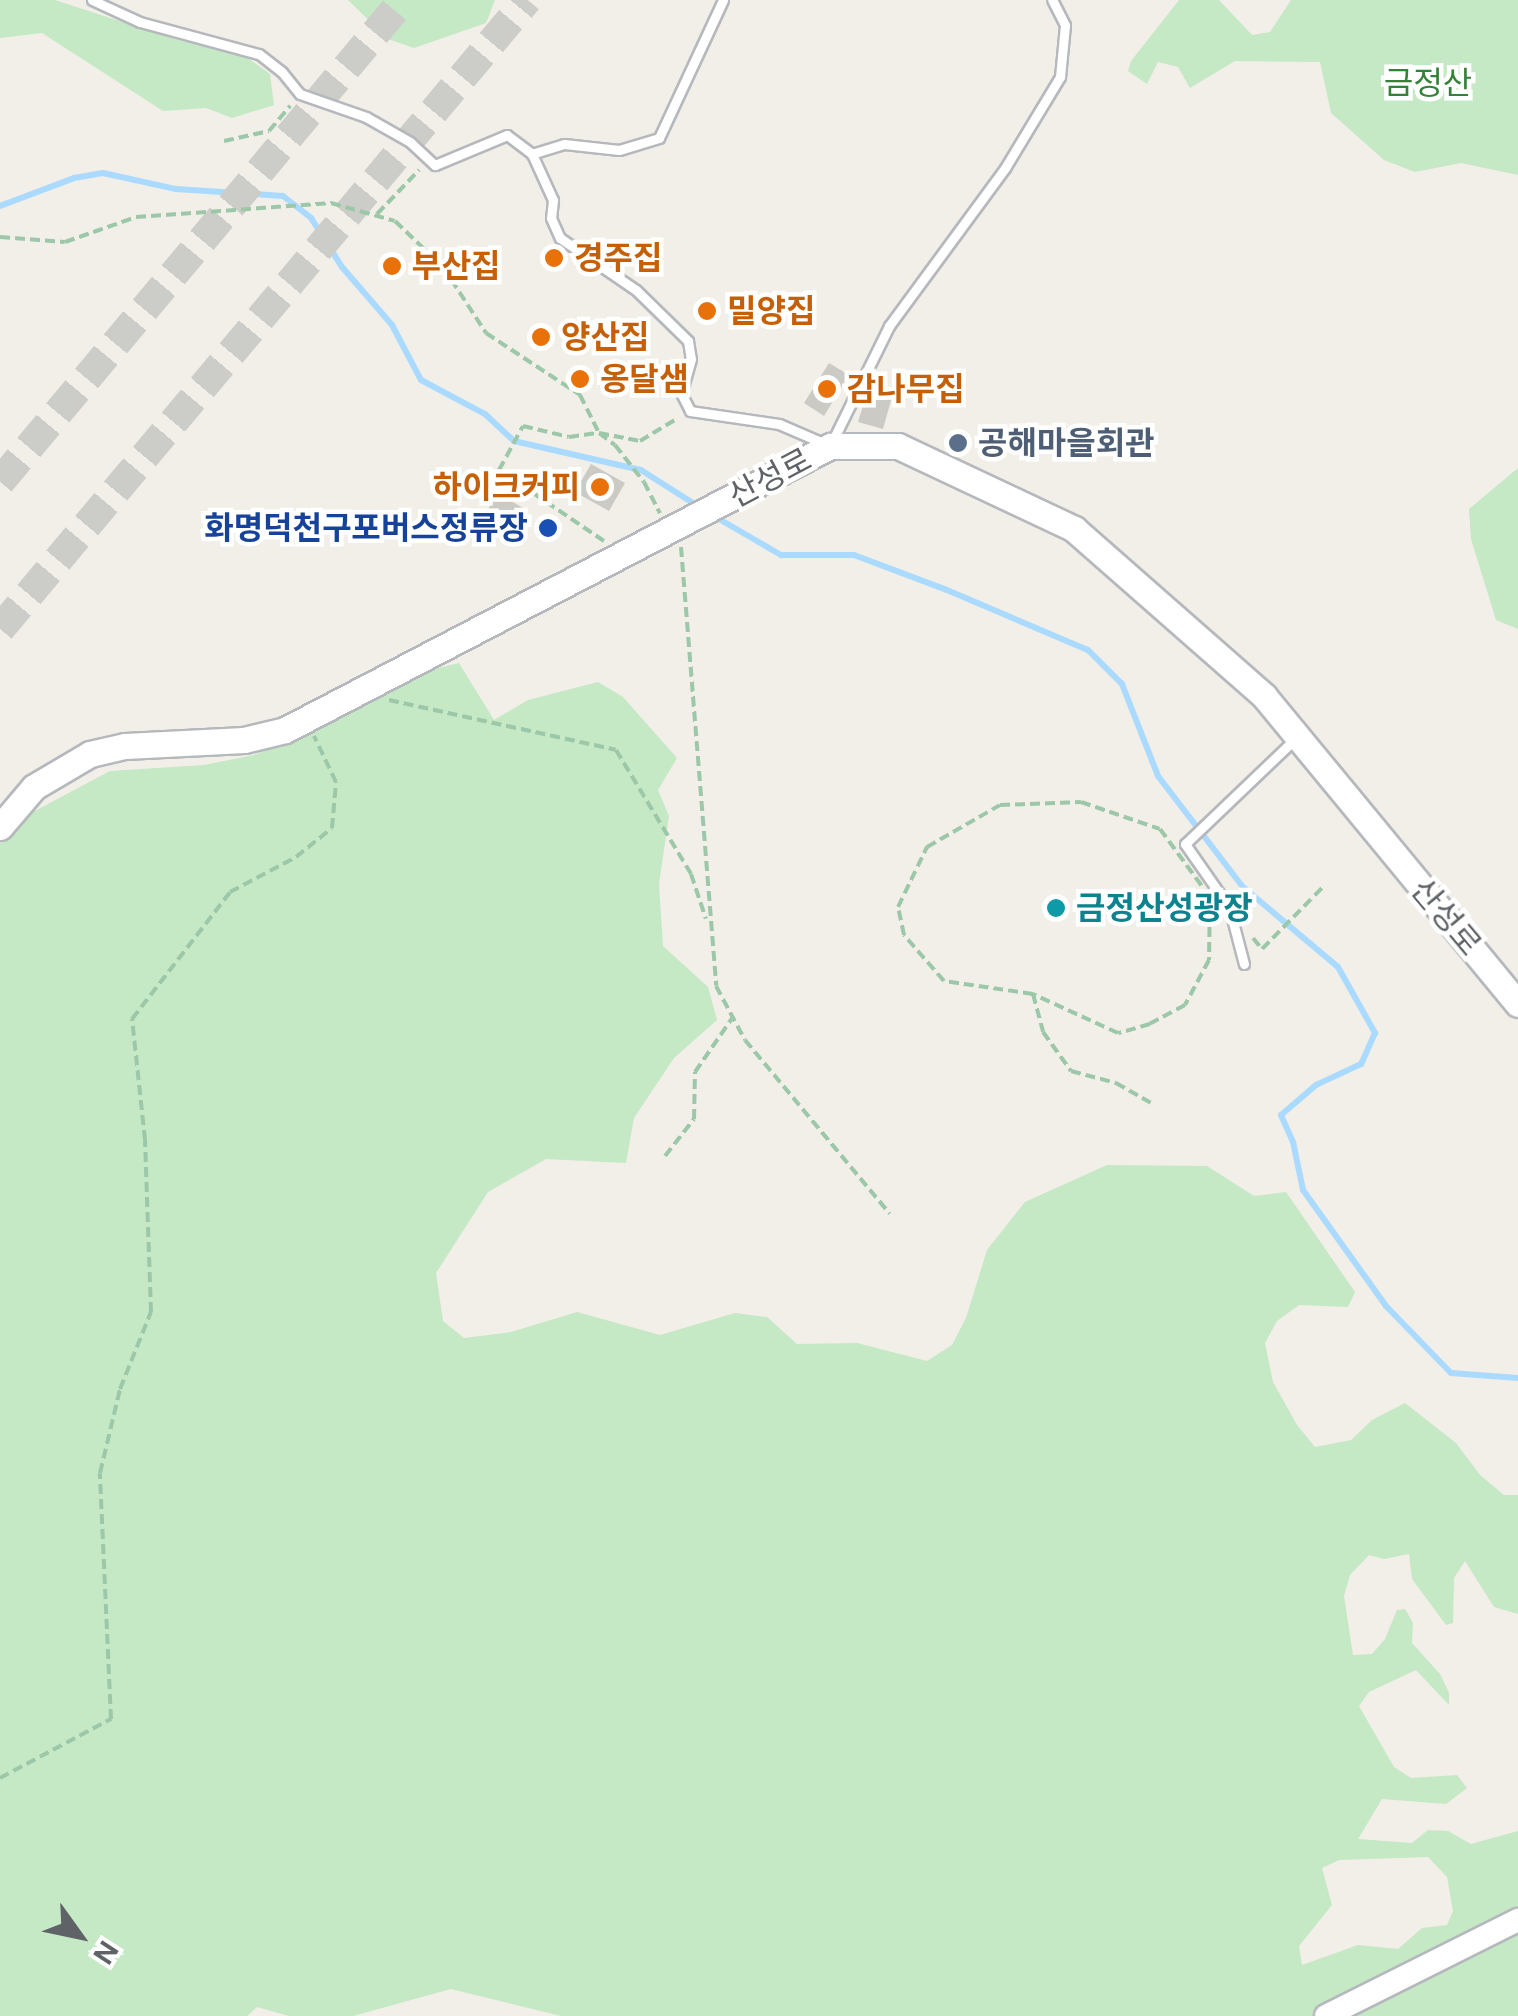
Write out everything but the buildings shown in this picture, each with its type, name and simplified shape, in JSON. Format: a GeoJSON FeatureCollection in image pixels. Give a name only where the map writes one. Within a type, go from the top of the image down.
{"type":"FeatureCollection","features":[{"type":"Feature","properties":{"kind":"main road","name":"산성로"},"geometry":{"type":"LineString","coordinates":[[0,827],[34,788],[90,754],[125,746],[244,740],[285,730],[830,446],[898,446],[1074,529],[1264,696],[1518,1004]]}},
{"type":"Feature","properties":{"kind":"street"},"geometry":{"type":"LineString","coordinates":[[1326,2016],[1518,1920]]}},
{"type":"Feature","properties":{"kind":"lane"},"geometry":{"type":"LineString","coordinates":[[92,0],[140,22],[259,54],[300,94],[366,118],[410,142],[435,166],[507,134],[532,154],[553,200],[551,218],[560,238],[636,290],[688,341],[691,359],[681,393],[690,411],[779,424],[830,446],[889,326],[1005,168],[1060,77],[1065,25],[1052,0]]}},
{"type":"Feature","properties":{"kind":"lane"},"geometry":{"type":"LineString","coordinates":[[532,154],[564,144],[619,150],[659,138],[722,0]]}},
{"type":"Feature","properties":{"kind":"lane"},"geometry":{"type":"LineString","coordinates":[[1244,964],[1229,906],[1185,844],[1298,737]]}},
{"type":"Feature","properties":{"kind":"path"},"geometry":{"type":"LineString","coordinates":[[224,142],[269,130],[300,94]]}},
{"type":"Feature","properties":{"kind":"path"},"geometry":{"type":"LineString","coordinates":[[376,216],[390,196],[430,161]]}},
{"type":"Feature","properties":{"kind":"path"},"geometry":{"type":"LineString","coordinates":[[0,237],[65,242],[136,217],[331,204],[395,221],[444,267],[486,334],[580,395],[599,433],[644,482],[674,530],[702,780],[708,927],[716,986],[745,1040],[890,1214]]}},
{"type":"Feature","properties":{"kind":"path"},"geometry":{"type":"LineString","coordinates":[[625,555],[499,470],[523,426],[570,437],[599,433],[640,441],[690,411]]}},
{"type":"Feature","properties":{"kind":"path"},"geometry":{"type":"LineString","coordinates":[[354,692],[616,750],[691,874],[708,927]]}},
{"type":"Feature","properties":{"kind":"path"},"geometry":{"type":"LineString","coordinates":[[0,1778],[111,1719],[100,1473],[120,1388],[151,1312],[145,1140],[132,1019],[230,892],[296,857],[332,828],[336,782],[306,718]]}},
{"type":"Feature","properties":{"kind":"path"},"geometry":{"type":"LineString","coordinates":[[1081,802],[1160,829],[1210,896],[1210,960],[1184,1005],[1150,1024],[1118,1032],[1033,994],[944,980],[904,935],[898,907],[926,847],[1000,805],[1081,802]]}},
{"type":"Feature","properties":{"kind":"path"},"geometry":{"type":"LineString","coordinates":[[1278,933],[1322,888]]}},
{"type":"Feature","properties":{"kind":"path"},"geometry":{"type":"LineString","coordinates":[[1033,994],[1043,1032],[1071,1071],[1116,1083],[1151,1103]]}},
{"type":"Feature","properties":{"kind":"path"},"geometry":{"type":"LineString","coordinates":[[665,1156],[694,1119],[696,1072],[733,1017]]}},
{"type":"Feature","properties":{"kind":"green space"},"geometry":{"type":"Polygon","coordinates":[[[0,0],[55,0],[181,41],[238,51],[270,74],[274,105],[232,118],[206,108],[163,111],[42,33],[0,38],[0,0]]]}},
{"type":"Feature","properties":{"kind":"green space"},"geometry":{"type":"Polygon","coordinates":[[[348,0],[495,0],[486,23],[414,48],[388,39],[348,0]]]}},
{"type":"Feature","properties":{"kind":"green space","name":"금정산"},"geometry":{"type":"Polygon","coordinates":[[[1179,0],[1219,0],[1252,35],[1270,32],[1291,0],[1518,0],[1518,175],[1461,163],[1415,172],[1384,160],[1331,113],[1320,62],[1235,61],[1190,88],[1178,67],[1158,62],[1147,84],[1128,71],[1131,61],[1179,0]]]}},
{"type":"Feature","properties":{"kind":"green space"},"geometry":{"type":"Polygon","coordinates":[[[1518,468],[1518,629],[1496,620],[1471,539],[1469,509],[1518,468]]]}},
{"type":"Feature","properties":{"kind":"green space"},"geometry":{"type":"Polygon","coordinates":[[[459,663],[494,720],[528,700],[598,682],[623,697],[677,758],[658,790],[669,816],[659,884],[663,946],[708,987],[717,1020],[674,1058],[634,1118],[626,1163],[546,1159],[488,1192],[436,1273],[443,1321],[464,1338],[511,1332],[577,1312],[660,1335],[735,1313],[767,1317],[797,1344],[857,1343],[927,1361],[952,1345],[966,1318],[987,1250],[1025,1202],[1107,1165],[1207,1166],[1254,1196],[1286,1192],[1355,1292],[1348,1307],[1299,1305],[1277,1321],[1265,1343],[1273,1382],[1297,1425],[1315,1447],[1351,1440],[1372,1420],[1405,1403],[1456,1443],[1480,1475],[1504,1495],[1518,1495],[1518,1614],[1494,1607],[1465,1561],[1454,1578],[1453,1623],[1446,1625],[1412,1579],[1409,1554],[1384,1559],[1369,1555],[1350,1575],[1344,1596],[1353,1655],[1372,1654],[1385,1639],[1397,1610],[1405,1609],[1413,1623],[1412,1643],[1440,1674],[1449,1693],[1449,1705],[1416,1670],[1369,1692],[1359,1706],[1394,1767],[1411,1778],[1457,1775],[1467,1788],[1446,1804],[1382,1799],[1358,1839],[1412,1843],[1428,1830],[1448,1831],[1471,1844],[1518,1831],[1518,2016],[561,2016],[451,1989],[353,2016],[289,2016],[257,2007],[247,2016],[0,2016],[0,839],[16,821],[110,771],[204,765],[254,755],[313,732],[430,670],[459,663]],[[1428,1857],[1339,1860],[1322,1868],[1332,1905],[1299,1946],[1302,1965],[1358,1945],[1398,1949],[1422,1928],[1447,1925],[1453,1911],[1447,1877],[1428,1857]]]}},
{"type":"Feature","properties":{"kind":"waterway"},"geometry":{"type":"LineString","coordinates":[[0,206],[74,178],[103,173],[176,189],[283,196],[311,218],[342,267],[392,325],[421,380],[485,414],[514,441],[641,470],[699,507]]}},
{"type":"Feature","properties":{"kind":"waterway"},"geometry":{"type":"LineString","coordinates":[[714,516],[781,555],[854,555],[947,590],[1088,650],[1122,684],[1158,776],[1243,887],[1338,967],[1375,1033],[1361,1064],[1316,1085],[1281,1115],[1293,1142],[1303,1190],[1386,1306],[1451,1373],[1518,1378]]}},
{"type":"Feature","properties":{"kind":"tunnel"},"geometry":{"type":"LineString","coordinates":[[0,482],[403,0]]}},
{"type":"Feature","properties":{"kind":"tunnel"},"geometry":{"type":"LineString","coordinates":[[0,629],[527,0]]}},
{"type":"Feature","properties":{"kind":"place","name":"경주집"},"geometry":{"type":"Point","coordinates":[554,258]}},
{"type":"Feature","properties":{"kind":"place","name":"부산집"},"geometry":{"type":"Point","coordinates":[392,266]}},
{"type":"Feature","properties":{"kind":"place","name":"밀양집"},"geometry":{"type":"Point","coordinates":[707,311]}},
{"type":"Feature","properties":{"kind":"place","name":"양산집"},"geometry":{"type":"Point","coordinates":[541,337]}},
{"type":"Feature","properties":{"kind":"place","name":"옹달샘"},"geometry":{"type":"Point","coordinates":[580,379]}},
{"type":"Feature","properties":{"kind":"place","name":"감나무집"},"geometry":{"type":"Point","coordinates":[827,389]}},
{"type":"Feature","properties":{"kind":"place","name":"공해마을회관"},"geometry":{"type":"Point","coordinates":[958,443]}},
{"type":"Feature","properties":{"kind":"place","name":"하이크커피"},"geometry":{"type":"Point","coordinates":[600,487]}},
{"type":"Feature","properties":{"kind":"place","name":"화명덕천구포버스정류장"},"geometry":{"type":"Point","coordinates":[548,528]}},
{"type":"Feature","properties":{"kind":"place","name":"금정산성광장"},"geometry":{"type":"Point","coordinates":[1056,908]}}]}
